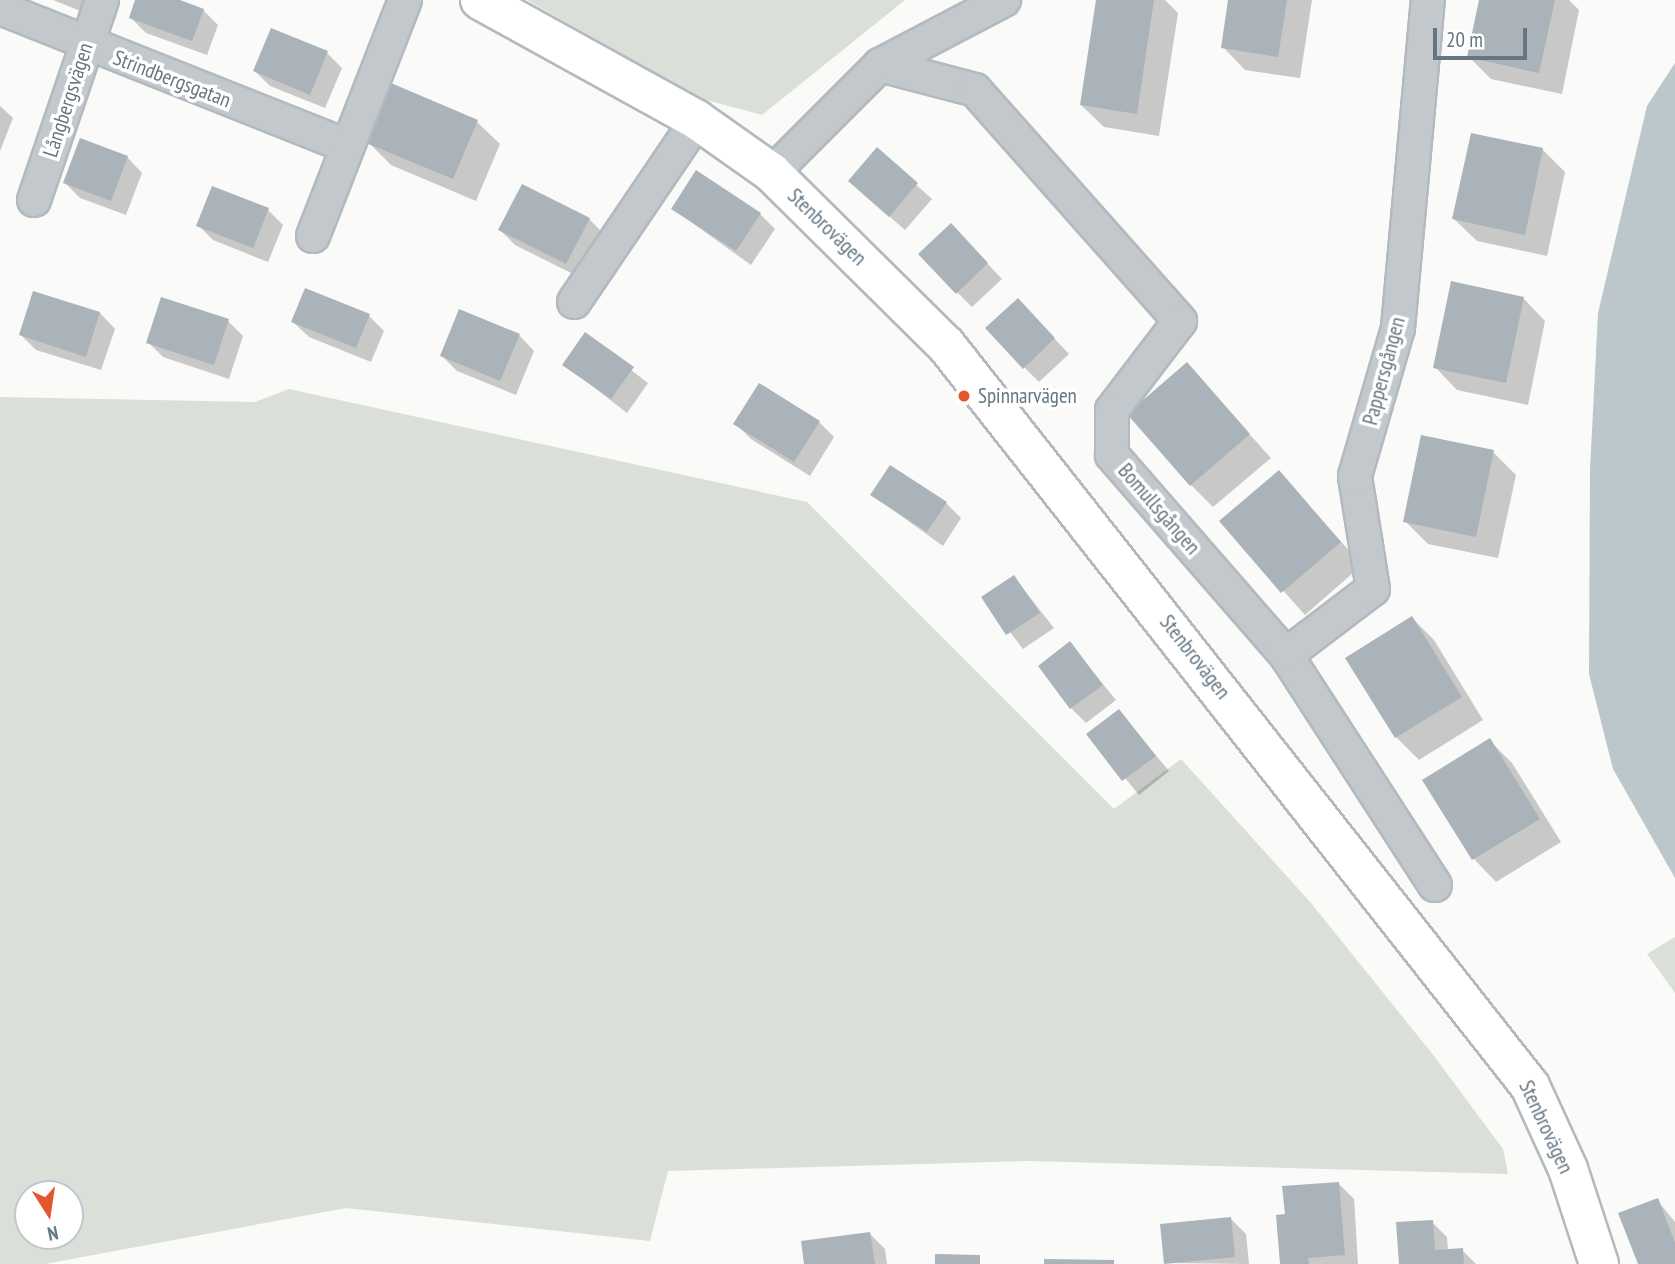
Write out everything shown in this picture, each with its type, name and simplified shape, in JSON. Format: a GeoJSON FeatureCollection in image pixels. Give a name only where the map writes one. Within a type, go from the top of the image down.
{"type":"FeatureCollection","features":[{"type":"Feature","properties":{"kind":"street","name":"Långbergsvägen"},"geometry":{"type":"LineString","coordinates":[[34,200],[102,0]]}},
{"type":"Feature","properties":{"kind":"street"},"geometry":{"type":"LineString","coordinates":[[313,236],[405,0]]}},
{"type":"Feature","properties":{"kind":"street","name":"Stenbrovägen"},"geometry":{"type":"LineString","coordinates":[[480,0],[697,120],[772,173],[946,345],[1453,984],[1530,1086],[1568,1169],[1599,1264]]}},
{"type":"Feature","properties":{"kind":"street"},"geometry":{"type":"LineString","coordinates":[[772,173],[880,65],[1004,0]]}},
{"type":"Feature","properties":{"kind":"street","name":"Pappersgången"},"geometry":{"type":"LineString","coordinates":[[1286,655],[1373,589],[1355,476],[1398,328],[1428,0]]}},
{"type":"Feature","properties":{"kind":"street","name":"Strindbergsgatan"},"geometry":{"type":"LineString","coordinates":[[0,8],[85,46],[346,146]]}},
{"type":"Feature","properties":{"kind":"street","name":"Bomullsgången"},"geometry":{"type":"LineString","coordinates":[[880,65],[975,90],[1180,321],[1112,410],[1112,455],[1286,655],[1436,885]]}},
{"type":"Feature","properties":{"kind":"street"},"geometry":{"type":"LineString","coordinates":[[574,302],[697,120]]}},
{"type":"Feature","properties":{"kind":"shaded area"},"geometry":{"type":"Polygon","coordinates":[[[527,0],[905,0],[762,115],[699,98],[527,0]]]}},
{"type":"Feature","properties":{"kind":"shaded area"},"geometry":{"type":"Polygon","coordinates":[[[1675,63],[1675,878],[1613,769],[1589,674],[1590,470],[1598,313],[1647,106],[1675,63]]]}},
{"type":"Feature","properties":{"kind":"shaded area"},"geometry":{"type":"Polygon","coordinates":[[[289,389],[807,502],[1114,809],[1181,759],[1311,903],[1434,1056],[1503,1149],[1508,1174],[1029,1161],[668,1171],[650,1241],[346,1208],[45,1264],[0,1264],[0,397],[255,402],[289,389]]]}},
{"type":"Feature","properties":{"kind":"shaded area"},"geometry":{"type":"Polygon","coordinates":[[[1675,937],[1675,993],[1647,954],[1675,937]]]}},
{"type":"Feature","properties":{"kind":"building"},"geometry":{"type":"Polygon","coordinates":[[[135,0],[180,0],[204,9],[192,41],[129,18],[135,0]]]}},
{"type":"Feature","properties":{"kind":"building"},"geometry":{"type":"Polygon","coordinates":[[[1096,0],[1154,0],[1137,114],[1080,105],[1096,0]]]}},
{"type":"Feature","properties":{"kind":"building"},"geometry":{"type":"Polygon","coordinates":[[[1228,0],[1287,0],[1278,57],[1221,48],[1228,0]]]}},
{"type":"Feature","properties":{"kind":"building"},"geometry":{"type":"Polygon","coordinates":[[[1479,0],[1555,0],[1539,73],[1467,57],[1479,0]]]}},
{"type":"Feature","properties":{"kind":"building"},"geometry":{"type":"Polygon","coordinates":[[[271,28],[328,51],[310,95],[253,71],[271,28]]]}},
{"type":"Feature","properties":{"kind":"building"},"geometry":{"type":"Polygon","coordinates":[[[391,83],[478,120],[453,179],[366,143],[391,83]]]}},
{"type":"Feature","properties":{"kind":"building"},"geometry":{"type":"Polygon","coordinates":[[[1471,133],[1543,148],[1525,235],[1452,219],[1471,133]]]}},
{"type":"Feature","properties":{"kind":"building"},"geometry":{"type":"Polygon","coordinates":[[[80,138],[128,156],[111,201],[63,183],[80,138]]]}},
{"type":"Feature","properties":{"kind":"building"},"geometry":{"type":"Polygon","coordinates":[[[877,147],[918,183],[889,217],[848,181],[877,147]]]}},
{"type":"Feature","properties":{"kind":"building"},"geometry":{"type":"Polygon","coordinates":[[[696,170],[761,213],[736,251],[671,209],[696,170]]]}},
{"type":"Feature","properties":{"kind":"building"},"geometry":{"type":"Polygon","coordinates":[[[522,184],[590,218],[566,264],[498,230],[522,184]]]}},
{"type":"Feature","properties":{"kind":"building"},"geometry":{"type":"Polygon","coordinates":[[[212,186],[269,208],[253,248],[196,226],[212,186]]]}},
{"type":"Feature","properties":{"kind":"building"},"geometry":{"type":"Polygon","coordinates":[[[951,223],[988,263],[956,294],[918,254],[951,223]]]}},
{"type":"Feature","properties":{"kind":"building"},"geometry":{"type":"Polygon","coordinates":[[[1451,281],[1524,297],[1506,383],[1433,368],[1451,281]]]}},
{"type":"Feature","properties":{"kind":"building"},"geometry":{"type":"Polygon","coordinates":[[[305,288],[370,314],[356,348],[291,322],[305,288]]]}},
{"type":"Feature","properties":{"kind":"building"},"geometry":{"type":"Polygon","coordinates":[[[33,291],[100,312],[86,357],[19,335],[33,291]]]}},
{"type":"Feature","properties":{"kind":"building"},"geometry":{"type":"Polygon","coordinates":[[[161,297],[229,319],[214,365],[146,343],[161,297]]]}},
{"type":"Feature","properties":{"kind":"building"},"geometry":{"type":"Polygon","coordinates":[[[1018,298],[1055,338],[1023,369],[985,328],[1018,298]]]}},
{"type":"Feature","properties":{"kind":"building"},"geometry":{"type":"Polygon","coordinates":[[[459,309],[520,334],[500,381],[440,356],[459,309]]]}},
{"type":"Feature","properties":{"kind":"building"},"geometry":{"type":"Polygon","coordinates":[[[585,332],[634,367],[611,399],[562,365],[585,332]]]}},
{"type":"Feature","properties":{"kind":"building"},"geometry":{"type":"Polygon","coordinates":[[[1187,362],[1250,434],[1190,486],[1127,414],[1187,362]]]}},
{"type":"Feature","properties":{"kind":"building"},"geometry":{"type":"Polygon","coordinates":[[[759,383],[820,421],[794,462],[733,424],[759,383]]]}},
{"type":"Feature","properties":{"kind":"building"},"geometry":{"type":"Polygon","coordinates":[[[1421,435],[1494,450],[1476,537],[1403,522],[1421,435]]]}},
{"type":"Feature","properties":{"kind":"building"},"geometry":{"type":"Polygon","coordinates":[[[890,465],[947,502],[927,532],[870,495],[890,465]]]}},
{"type":"Feature","properties":{"kind":"building"},"geometry":{"type":"Polygon","coordinates":[[[1279,470],[1341,542],[1281,593],[1219,521],[1279,470]]]}},
{"type":"Feature","properties":{"kind":"building"},"geometry":{"type":"Polygon","coordinates":[[[1014,575],[1040,613],[1006,635],[981,597],[1014,575]]]}},
{"type":"Feature","properties":{"kind":"building"},"geometry":{"type":"Polygon","coordinates":[[[1412,616],[1462,697],[1395,738],[1345,658],[1412,616]]]}},
{"type":"Feature","properties":{"kind":"building"},"geometry":{"type":"Polygon","coordinates":[[[1070,641],[1103,685],[1070,709],[1038,666],[1070,641]]]}},
{"type":"Feature","properties":{"kind":"building"},"geometry":{"type":"Polygon","coordinates":[[[1119,709],[1156,756],[1122,781],[1086,734],[1119,709]]]}},
{"type":"Feature","properties":{"kind":"building"},"geometry":{"type":"Polygon","coordinates":[[[1490,738],[1540,819],[1472,860],[1422,780],[1490,738]]]}},
{"type":"Feature","properties":{"kind":"building"},"geometry":{"type":"Polygon","coordinates":[[[1339,1182],[1345,1255],[1308,1258],[1309,1264],[1280,1264],[1276,1215],[1285,1214],[1282,1186],[1339,1182]]]}},
{"type":"Feature","properties":{"kind":"building"},"geometry":{"type":"Polygon","coordinates":[[[1658,1198],[1675,1243],[1675,1264],[1638,1264],[1618,1213],[1658,1198]]]}},
{"type":"Feature","properties":{"kind":"building"},"geometry":{"type":"Polygon","coordinates":[[[1231,1217],[1235,1257],[1164,1264],[1160,1224],[1231,1217]]]}},
{"type":"Feature","properties":{"kind":"building"},"geometry":{"type":"Polygon","coordinates":[[[1433,1220],[1435,1250],[1463,1248],[1464,1264],[1399,1264],[1396,1222],[1433,1220]]]}},
{"type":"Feature","properties":{"kind":"building"},"geometry":{"type":"Polygon","coordinates":[[[870,1232],[875,1264],[804,1264],[801,1241],[870,1232]]]}},
{"type":"Feature","properties":{"kind":"building"},"geometry":{"type":"Polygon","coordinates":[[[935,1254],[980,1255],[980,1264],[935,1264],[935,1254]]]}},
{"type":"Feature","properties":{"kind":"building"},"geometry":{"type":"Polygon","coordinates":[[[1044,1259],[1114,1260],[1114,1264],[1044,1264],[1044,1259]]]}},
{"type":"Feature","properties":{"kind":"place","name":"Spinnarvägen"},"geometry":{"type":"Point","coordinates":[964,396]}}]}
